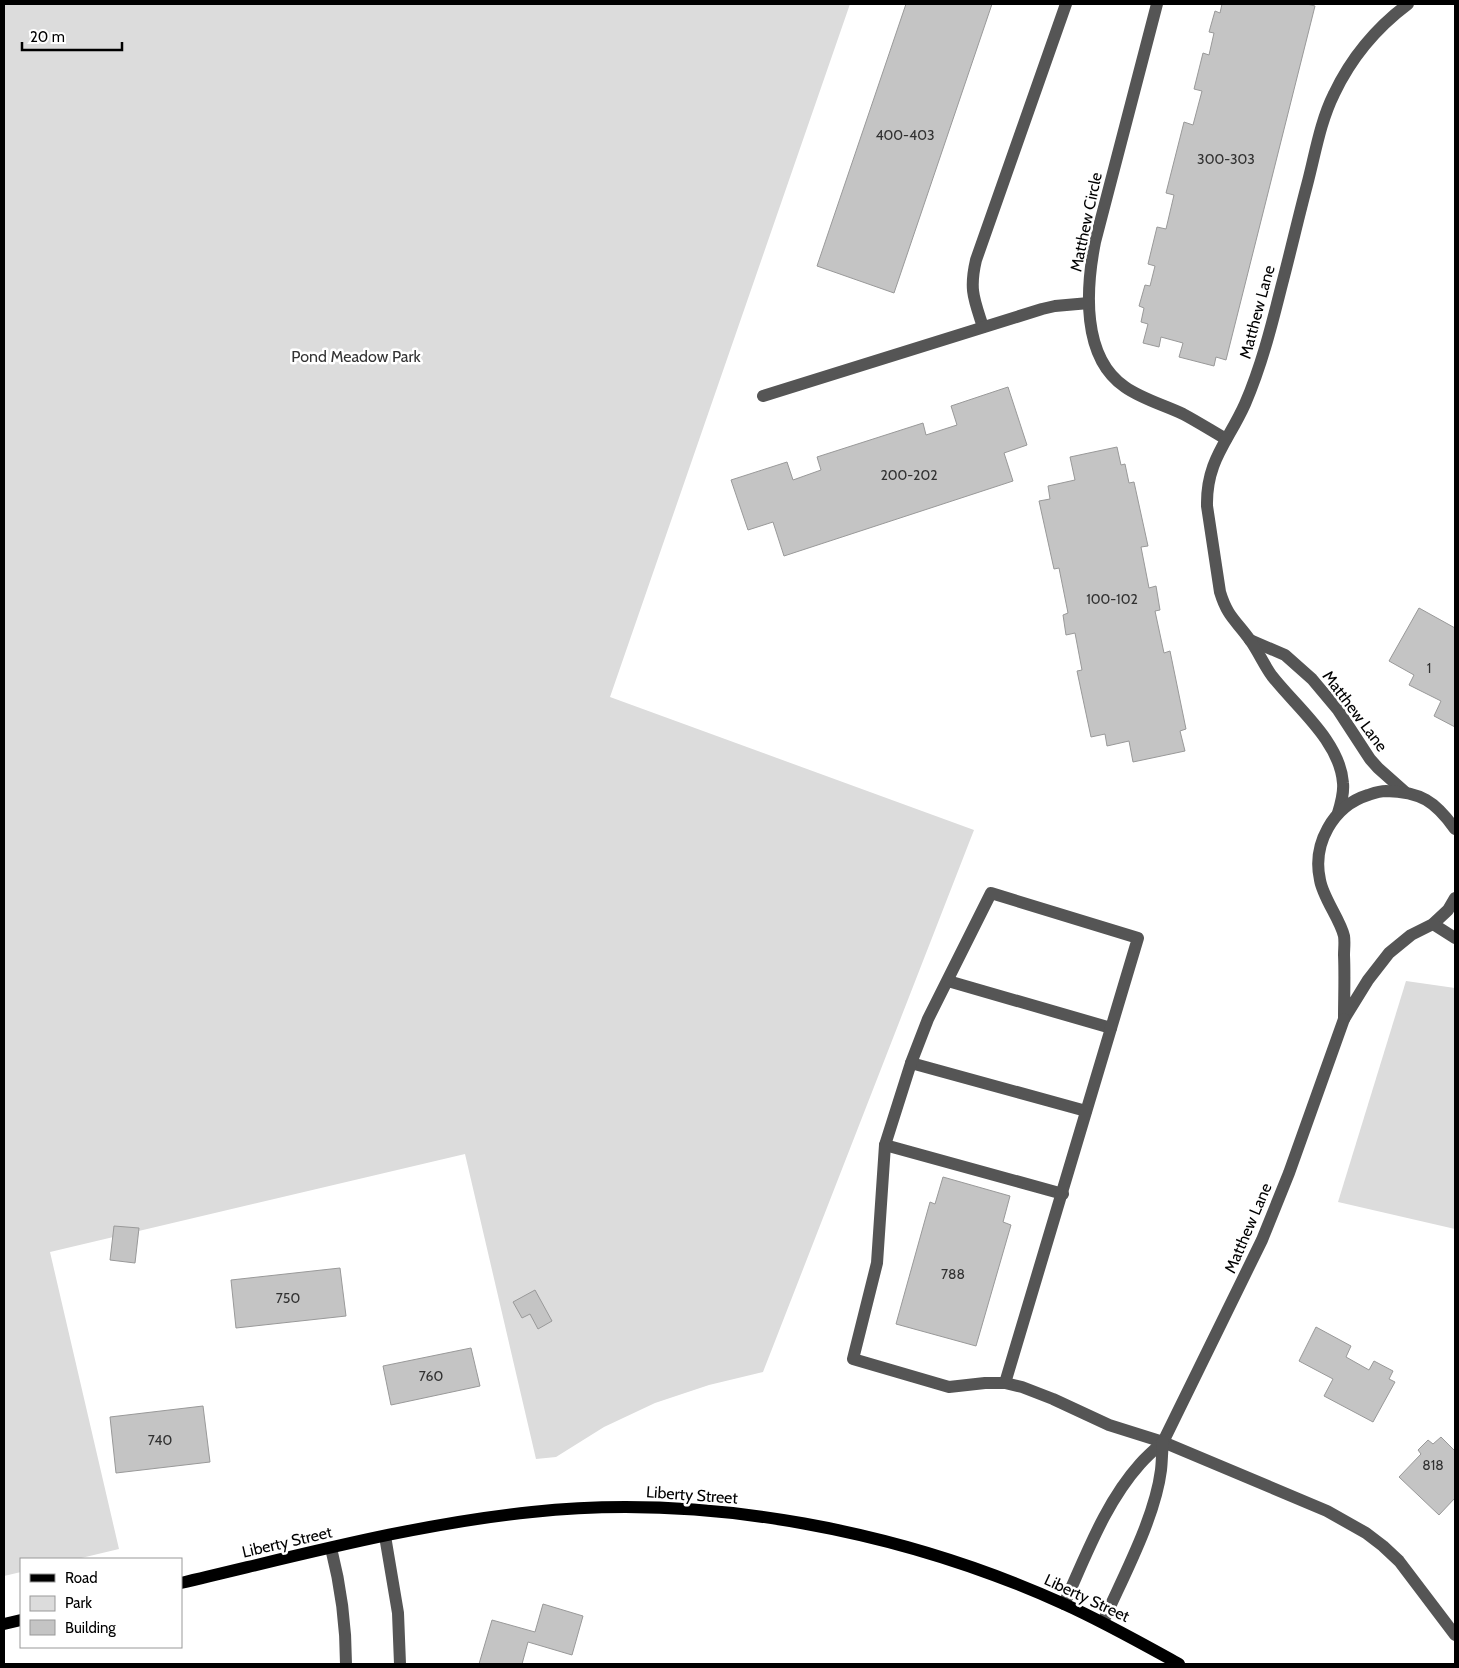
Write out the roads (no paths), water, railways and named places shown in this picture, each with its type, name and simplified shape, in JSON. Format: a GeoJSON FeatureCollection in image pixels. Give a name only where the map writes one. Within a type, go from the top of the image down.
{"type":"FeatureCollection","features":[{"type":"Feature","properties":{"kind":"main road","name":"Liberty Street"},"geometry":{"type":"LineString","coordinates":[[182,1583],[331,1548],[464,1520],[569,1509],[637,1508],[747,1515],[826,1528],[906,1546],[980,1570],[1104,1622],[1179,1664]]}},
{"type":"Feature","properties":{"kind":"main road"},"geometry":{"type":"LineString","coordinates":[[4,1624],[20,1620]]}},
{"type":"Feature","properties":{"kind":"street"},"geometry":{"type":"LineString","coordinates":[[983,327],[973,294],[972,284],[976,260],[1066,4]]}},
{"type":"Feature","properties":{"kind":"street","name":"Matthew Circle"},"geometry":{"type":"LineString","coordinates":[[1157,4],[1095,242],[1089,303],[1092,331],[1101,359],[1115,379],[1136,393],[1184,415],[1226,439]]}},
{"type":"Feature","properties":{"kind":"street","name":"Matthew Lane"},"geometry":{"type":"LineString","coordinates":[[1338,813],[1343,783],[1336,758],[1316,726],[1272,675],[1250,640],[1229,616],[1224,606],[1220,592],[1206,494],[1212,466],[1244,405],[1267,345],[1320,134],[1333,96],[1342,78],[1365,44],[1392,16],[1408,4]]}},
{"type":"Feature","properties":{"kind":"street"},"geometry":{"type":"LineString","coordinates":[[763,396],[1055,306],[1089,303]]}},
{"type":"Feature","properties":{"kind":"street","name":"Matthew Lane"},"geometry":{"type":"LineString","coordinates":[[1250,640],[1285,655],[1312,679],[1338,710],[1370,759],[1405,792]]}},
{"type":"Feature","properties":{"kind":"street"},"geometry":{"type":"LineString","coordinates":[[1344,1019],[1344,936],[1320,880],[1318,856],[1324,833],[1338,813],[1358,798],[1380,791],[1405,792],[1426,799],[1443,813],[1455,829]]}},
{"type":"Feature","properties":{"kind":"street"},"geometry":{"type":"LineString","coordinates":[[1005,1383],[1138,938],[991,894],[928,1019],[911,1063],[885,1145],[877,1263],[853,1359],[949,1387],[1005,1383],[1038,1392],[1109,1425],[1163,1442],[1327,1511],[1366,1533],[1399,1562],[1455,1635]]}},
{"type":"Feature","properties":{"kind":"street"},"geometry":{"type":"LineString","coordinates":[[1344,1019],[1368,980],[1389,953],[1411,935],[1433,924],[1448,910],[1455,898]]}},
{"type":"Feature","properties":{"kind":"street"},"geometry":{"type":"LineString","coordinates":[[1433,924],[1455,938]]}},
{"type":"Feature","properties":{"kind":"street"},"geometry":{"type":"LineString","coordinates":[[948,981],[1111,1028]]}},
{"type":"Feature","properties":{"kind":"street","name":"Matthew Lane"},"geometry":{"type":"LineString","coordinates":[[1064,1604],[1105,1515],[1115,1498],[1141,1462],[1163,1442],[1262,1240],[1289,1173],[1344,1019]]}},
{"type":"Feature","properties":{"kind":"street"},"geometry":{"type":"LineString","coordinates":[[911,1063],[1086,1111]]}},
{"type":"Feature","properties":{"kind":"street"},"geometry":{"type":"LineString","coordinates":[[885,1145],[1063,1194]]}},
{"type":"Feature","properties":{"kind":"street","name":"Matthew Lane"},"geometry":{"type":"LineString","coordinates":[[1104,1622],[1151,1511],[1161,1470],[1163,1442]]}},
{"type":"Feature","properties":{"kind":"street"},"geometry":{"type":"LineString","coordinates":[[385,1536],[398,1613],[400,1664]]}},
{"type":"Feature","properties":{"kind":"street"},"geometry":{"type":"LineString","coordinates":[[331,1548],[344,1610],[346,1664]]}},
{"type":"Feature","properties":{"kind":"park label","name":"Pond Meadow Park"},"geometry":{"type":"Point","coordinates":[356,356]}}]}
